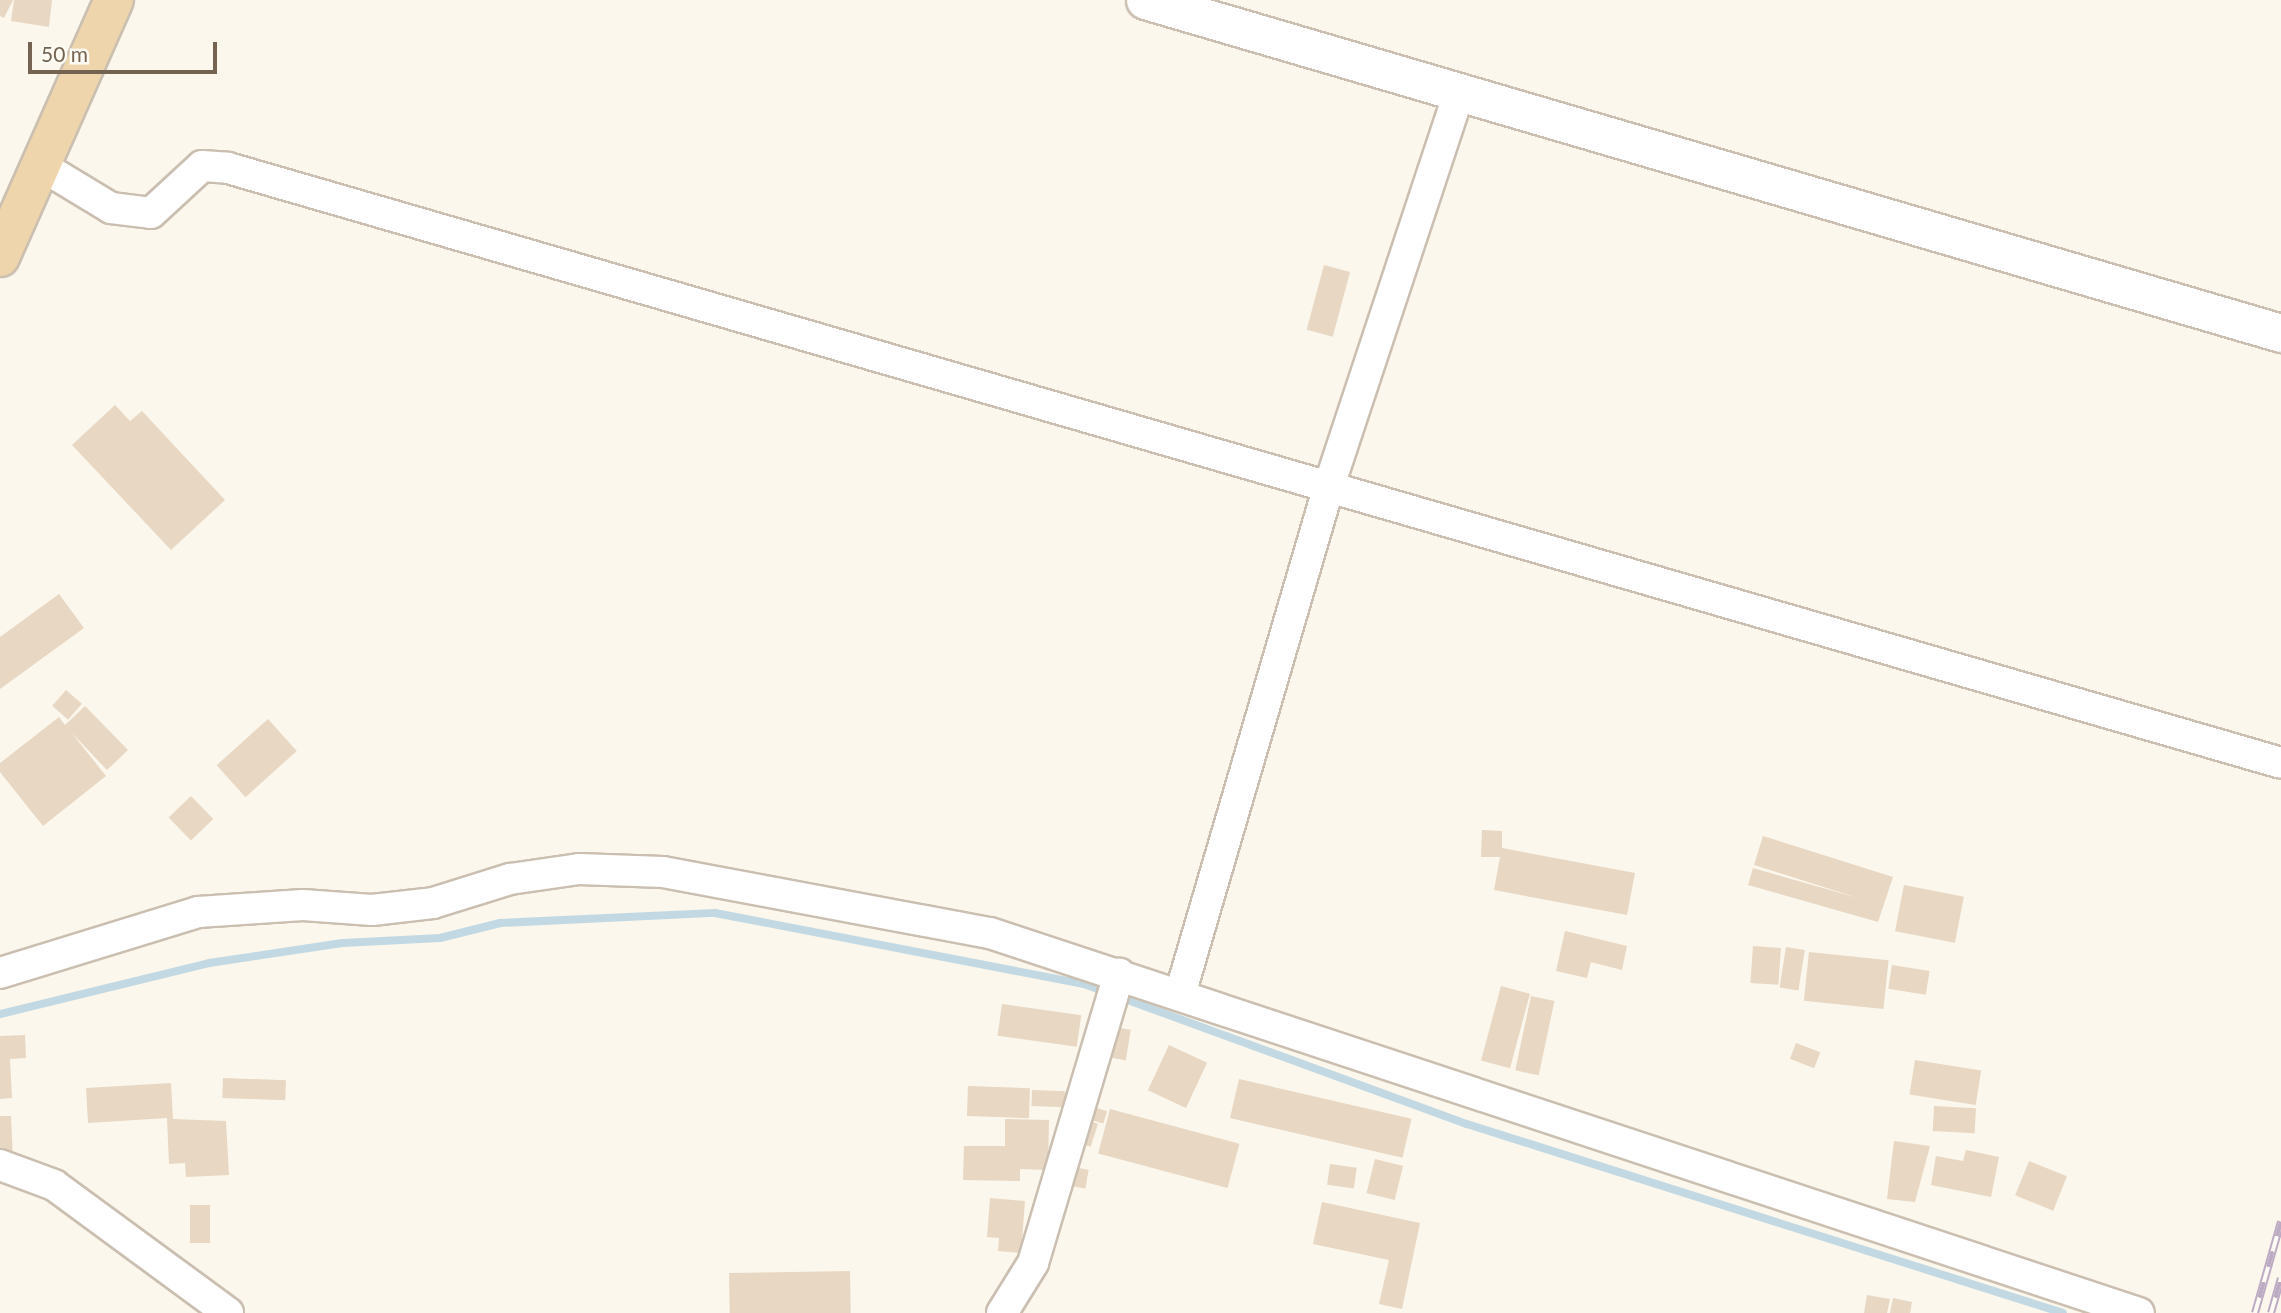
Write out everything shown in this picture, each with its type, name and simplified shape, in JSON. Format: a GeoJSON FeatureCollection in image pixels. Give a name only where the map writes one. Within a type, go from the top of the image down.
{"type":"FeatureCollection","features":[{"type":"Feature","properties":{"kind":"highway"},"geometry":{"type":"LineString","coordinates":[[0,257],[114,0]]}},
{"type":"Feature","properties":{"kind":"street"},"geometry":{"type":"LineString","coordinates":[[1145,0],[2281,333]]}},
{"type":"Feature","properties":{"kind":"street"},"geometry":{"type":"LineString","coordinates":[[1181,992],[1329,486],[1460,93]]}},
{"type":"Feature","properties":{"kind":"street"},"geometry":{"type":"LineString","coordinates":[[40,165],[111,208],[151,213],[202,166],[228,168],[2281,763]]}},
{"type":"Feature","properties":{"kind":"street"},"geometry":{"type":"LineString","coordinates":[[0,973],[198,912],[408,906],[510,879],[579,869],[663,872],[990,933],[1114,989],[1181,992],[2124,1312]]}},
{"type":"Feature","properties":{"kind":"street"},"geometry":{"type":"LineString","coordinates":[[1002,1313],[1033,1264],[1114,989]]}},
{"type":"Feature","properties":{"kind":"street"},"geometry":{"type":"LineString","coordinates":[[0,1165],[54,1185],[228,1313]]}},
{"type":"Feature","properties":{"kind":"building"},"geometry":{"type":"Polygon","coordinates":[[[0,0],[13,0],[4,18],[0,16],[0,0]]]}},
{"type":"Feature","properties":{"kind":"building"},"geometry":{"type":"Polygon","coordinates":[[[14,0],[52,0],[49,27],[11,21],[14,0]]]}},
{"type":"Feature","properties":{"kind":"building"},"geometry":{"type":"Polygon","coordinates":[[[1324,265],[1350,272],[1333,337],[1307,330],[1324,265]]]}},
{"type":"Feature","properties":{"kind":"building"},"geometry":{"type":"Polygon","coordinates":[[[115,405],[130,421],[142,411],[225,500],[171,550],[72,445],[115,405]]]}},
{"type":"Feature","properties":{"kind":"building"},"geometry":{"type":"Polygon","coordinates":[[[59,594],[84,628],[0,689],[0,637],[59,594]]]}},
{"type":"Feature","properties":{"kind":"building"},"geometry":{"type":"Polygon","coordinates":[[[66,690],[82,704],[68,720],[52,706],[66,690]]]}},
{"type":"Feature","properties":{"kind":"building"},"geometry":{"type":"Polygon","coordinates":[[[85,706],[128,750],[107,770],[71,732],[106,776],[43,826],[0,772],[0,763],[59,717],[65,725],[85,706]]]}},
{"type":"Feature","properties":{"kind":"building"},"geometry":{"type":"Polygon","coordinates":[[[268,719],[297,751],[245,797],[217,765],[268,719]]]}},
{"type":"Feature","properties":{"kind":"building"},"geometry":{"type":"Polygon","coordinates":[[[191,796],[213,819],[191,841],[169,818],[191,796]]]}},
{"type":"Feature","properties":{"kind":"building"},"geometry":{"type":"Polygon","coordinates":[[[1482,830],[1502,831],[1502,848],[1635,873],[1627,915],[1494,890],[1500,857],[1481,857],[1482,830]]]}},
{"type":"Feature","properties":{"kind":"building"},"geometry":{"type":"Polygon","coordinates":[[[1763,836],[1893,877],[1878,922],[1748,885],[1753,868],[1858,898],[1754,865],[1763,836]]]}},
{"type":"Feature","properties":{"kind":"building"},"geometry":{"type":"Polygon","coordinates":[[[1904,885],[1964,897],[1955,943],[1895,931],[1904,885]]]}},
{"type":"Feature","properties":{"kind":"building"},"geometry":{"type":"Polygon","coordinates":[[[1565,931],[1627,946],[1622,970],[1591,962],[1587,978],[1556,971],[1565,931]]]}},
{"type":"Feature","properties":{"kind":"building"},"geometry":{"type":"Polygon","coordinates":[[[1753,946],[1781,948],[1778,985],[1750,983],[1753,946]]]}},
{"type":"Feature","properties":{"kind":"building"},"geometry":{"type":"Polygon","coordinates":[[[1786,947],[1805,950],[1798,990],[1780,987],[1786,947]]]}},
{"type":"Feature","properties":{"kind":"building"},"geometry":{"type":"Polygon","coordinates":[[[1809,952],[1889,960],[1883,1009],[1804,1001],[1809,952]]]}},
{"type":"Feature","properties":{"kind":"building"},"geometry":{"type":"Polygon","coordinates":[[[1892,965],[1930,971],[1926,995],[1888,989],[1892,965]]]}},
{"type":"Feature","properties":{"kind":"building"},"geometry":{"type":"Polygon","coordinates":[[[1501,986],[1530,994],[1510,1068],[1481,1060],[1501,986]]]}},
{"type":"Feature","properties":{"kind":"building"},"geometry":{"type":"Polygon","coordinates":[[[1531,996],[1554,1001],[1539,1075],[1515,1070],[1531,996]]]}},
{"type":"Feature","properties":{"kind":"building"},"geometry":{"type":"Polygon","coordinates":[[[1002,1004],[1081,1015],[1077,1047],[998,1036],[1002,1004]]]}},
{"type":"Feature","properties":{"kind":"building"},"geometry":{"type":"Polygon","coordinates":[[[1107,1026],[1131,1030],[1126,1060],[1102,1057],[1107,1026]]]}},
{"type":"Feature","properties":{"kind":"building"},"geometry":{"type":"Polygon","coordinates":[[[25,1035],[26,1058],[10,1059],[12,1098],[0,1099],[0,1036],[25,1035]]]}},
{"type":"Feature","properties":{"kind":"building"},"geometry":{"type":"Polygon","coordinates":[[[1796,1043],[1820,1052],[1814,1068],[1790,1059],[1796,1043]]]}},
{"type":"Feature","properties":{"kind":"building"},"geometry":{"type":"Polygon","coordinates":[[[1169,1045],[1207,1063],[1186,1108],[1148,1090],[1169,1045]]]}},
{"type":"Feature","properties":{"kind":"building"},"geometry":{"type":"Polygon","coordinates":[[[1915,1060],[1981,1070],[1976,1105],[1910,1095],[1915,1060]]]}},
{"type":"Feature","properties":{"kind":"building"},"geometry":{"type":"Polygon","coordinates":[[[223,1078],[286,1080],[285,1100],[222,1098],[223,1078]]]}},
{"type":"Feature","properties":{"kind":"building"},"geometry":{"type":"Polygon","coordinates":[[[1239,1079],[1411,1119],[1402,1158],[1230,1118],[1239,1079]]]}},
{"type":"Feature","properties":{"kind":"building"},"geometry":{"type":"Polygon","coordinates":[[[171,1083],[173,1119],[226,1121],[229,1175],[186,1177],[185,1163],[169,1164],[167,1118],[88,1123],[86,1088],[171,1083]]]}},
{"type":"Feature","properties":{"kind":"building"},"geometry":{"type":"Polygon","coordinates":[[[968,1086],[1030,1088],[1029,1118],[967,1116],[968,1086]]]}},
{"type":"Feature","properties":{"kind":"building"},"geometry":{"type":"Polygon","coordinates":[[[1032,1090],[1065,1091],[1064,1107],[1031,1106],[1032,1090]]]}},
{"type":"Feature","properties":{"kind":"building"},"geometry":{"type":"Polygon","coordinates":[[[1087,1105],[1107,1111],[1103,1124],[1083,1117],[1087,1105]]]}},
{"type":"Feature","properties":{"kind":"building"},"geometry":{"type":"Polygon","coordinates":[[[1934,1106],[1976,1108],[1975,1133],[1933,1131],[1934,1106]]]}},
{"type":"Feature","properties":{"kind":"building"},"geometry":{"type":"Polygon","coordinates":[[[1110,1109],[1239,1144],[1228,1188],[1098,1153],[1110,1109]]]}},
{"type":"Feature","properties":{"kind":"building"},"geometry":{"type":"Polygon","coordinates":[[[0,1116],[11,1116],[13,1161],[0,1161],[0,1116]]]}},
{"type":"Feature","properties":{"kind":"building"},"geometry":{"type":"Polygon","coordinates":[[[1080,1118],[1098,1124],[1091,1147],[1073,1141],[1080,1118]]]}},
{"type":"Feature","properties":{"kind":"building"},"geometry":{"type":"Polygon","coordinates":[[[1005,1119],[1049,1120],[1048,1170],[1020,1169],[1020,1181],[963,1180],[964,1146],[1005,1146],[1005,1119]]]}},
{"type":"Feature","properties":{"kind":"building"},"geometry":{"type":"Polygon","coordinates":[[[1894,1141],[1930,1146],[1915,1202],[1887,1199],[1894,1141]]]}},
{"type":"Feature","properties":{"kind":"building"},"geometry":{"type":"Polygon","coordinates":[[[1966,1150],[1999,1157],[1991,1197],[1931,1185],[1936,1156],[1963,1161],[1966,1150]]]}},
{"type":"Feature","properties":{"kind":"building"},"geometry":{"type":"Polygon","coordinates":[[[1375,1159],[1403,1166],[1395,1200],[1367,1193],[1375,1159]]]}},
{"type":"Feature","properties":{"kind":"building"},"geometry":{"type":"Polygon","coordinates":[[[2029,1161],[2067,1176],[2053,1211],[2015,1195],[2029,1161]]]}},
{"type":"Feature","properties":{"kind":"building"},"geometry":{"type":"Polygon","coordinates":[[[1330,1164],[1357,1168],[1354,1189],[1327,1185],[1330,1164]]]}},
{"type":"Feature","properties":{"kind":"building"},"geometry":{"type":"Polygon","coordinates":[[[1067,1166],[1089,1170],[1085,1189],[1064,1185],[1067,1166]]]}},
{"type":"Feature","properties":{"kind":"building"},"geometry":{"type":"Polygon","coordinates":[[[990,1198],[1025,1201],[1021,1253],[998,1251],[999,1238],[987,1237],[990,1198]]]}},
{"type":"Feature","properties":{"kind":"building"},"geometry":{"type":"Polygon","coordinates":[[[1322,1202],[1420,1223],[1402,1309],[1379,1304],[1389,1260],[1313,1244],[1322,1202]]]}},
{"type":"Feature","properties":{"kind":"building"},"geometry":{"type":"Polygon","coordinates":[[[190,1205],[210,1205],[210,1243],[190,1243],[190,1205]]]}},
{"type":"Feature","properties":{"kind":"building"},"geometry":{"type":"Polygon","coordinates":[[[850,1271],[851,1313],[730,1313],[729,1273],[850,1271]]]}},
{"type":"Feature","properties":{"kind":"building"},"geometry":{"type":"Polygon","coordinates":[[[1867,1295],[1890,1299],[1887,1313],[1864,1313],[1867,1295]]]}},
{"type":"Feature","properties":{"kind":"building"},"geometry":{"type":"Polygon","coordinates":[[[1893,1298],[1912,1302],[1910,1313],[1890,1313],[1893,1298]]]}},
{"type":"Feature","properties":{"kind":"waterway"},"geometry":{"type":"LineString","coordinates":[[0,1014],[209,963],[343,943],[440,938],[500,923],[715,913],[1084,984],[1467,1124],[2063,1313]]}},
{"type":"Feature","properties":{"kind":"railway"},"geometry":{"type":"LineString","coordinates":[[2255,1313],[2281,1222]]}},
{"type":"Feature","properties":{"kind":"railway"},"geometry":{"type":"LineString","coordinates":[[2271,1313],[2281,1278]]}}]}
